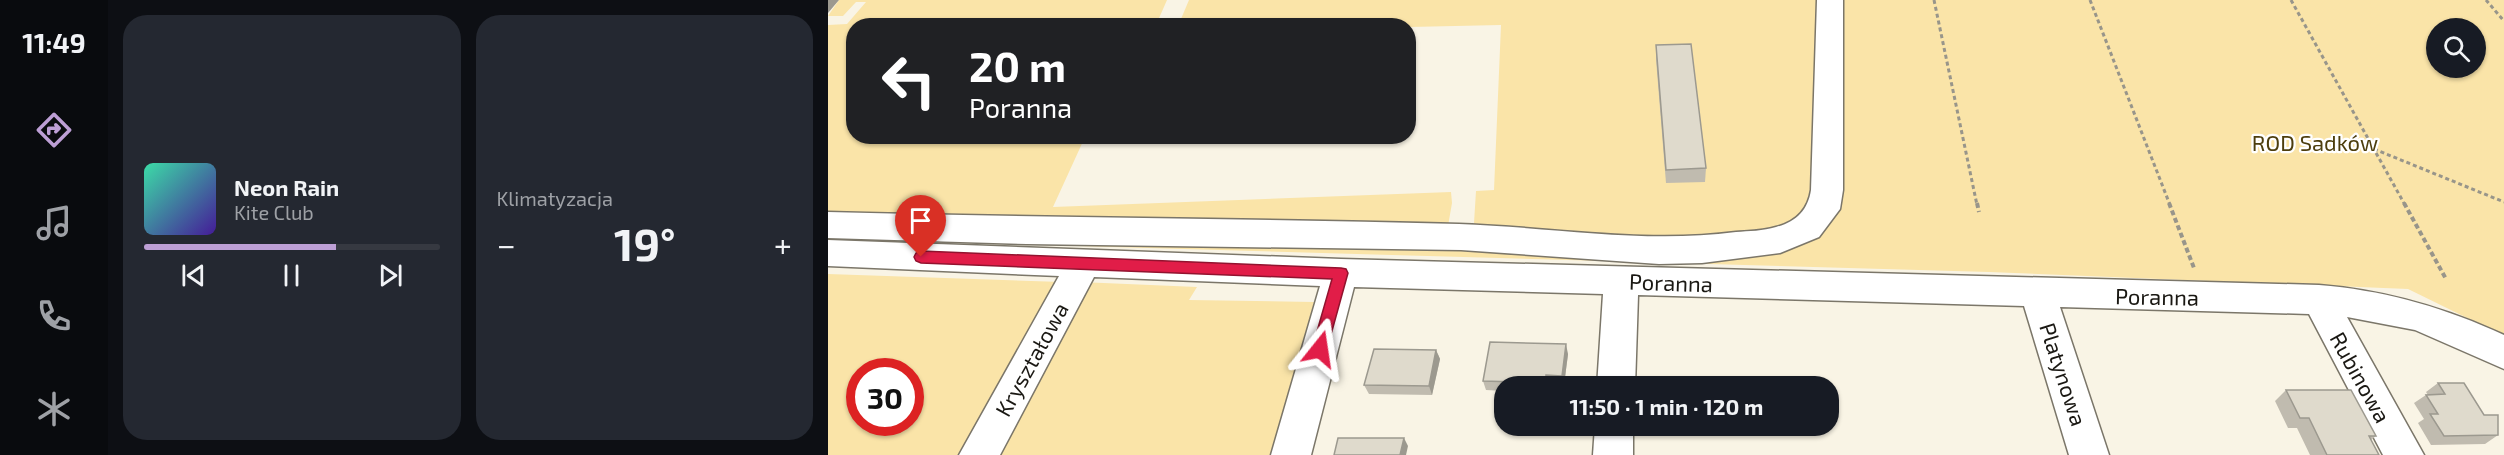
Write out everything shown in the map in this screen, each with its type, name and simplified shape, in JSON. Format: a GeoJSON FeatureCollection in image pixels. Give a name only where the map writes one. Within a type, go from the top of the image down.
{"type":"FeatureCollection","features":[{"type":"Feature","properties":{"kind":"street"},"geometry":{"type":"LineString","coordinates":[[828,225],[1039,231],[1461,237],[1659,251],[1730,248],[1780,240],[1807,228],[1824,209],[1827,190],[1830,0]]}},
{"type":"Feature","properties":{"kind":"street","name":"Poranna"},"geometry":{"type":"LineString","coordinates":[[828,254],[1341,273],[2319,300],[2382,306],[2420,315],[2454,328],[2504,353]]}},
{"type":"Feature","properties":{"kind":"street","name":"Kryształowa"},"geometry":{"type":"LineString","coordinates":[[979,455],[1084,263]]}},
{"type":"Feature","properties":{"kind":"street"},"geometry":{"type":"LineString","coordinates":[[1291,455],[1341,273]]}},
{"type":"Feature","properties":{"kind":"street"},"geometry":{"type":"LineString","coordinates":[[1617,376],[1621,280]]}},
{"type":"Feature","properties":{"kind":"street","name":"Platynowa"},"geometry":{"type":"LineString","coordinates":[[2038,293],[2089,455]]}},
{"type":"Feature","properties":{"kind":"street","name":"Rubinowa"},"geometry":{"type":"LineString","coordinates":[[2319,300],[2404,455]]}},
{"type":"Feature","properties":{"kind":"street"},"geometry":{"type":"LineString","coordinates":[[1613,455],[1614,436]]}},
{"type":"Feature","properties":{"kind":"path"},"geometry":{"type":"LineString","coordinates":[[1934,0],[1979,212]]}},
{"type":"Feature","properties":{"kind":"path"},"geometry":{"type":"LineString","coordinates":[[2090,0],[2197,274]]}},
{"type":"Feature","properties":{"kind":"path"},"geometry":{"type":"LineString","coordinates":[[2291,0],[2446,279]]}},
{"type":"Feature","properties":{"kind":"path"},"geometry":{"type":"LineString","coordinates":[[2486,0],[2504,21]]}},
{"type":"Feature","properties":{"kind":"path"},"geometry":{"type":"LineString","coordinates":[[2373,148],[2504,202]]}},
{"type":"Feature","properties":{"kind":"green space"},"geometry":{"type":"Polygon","coordinates":[[[839,0],[1167,0],[1159,18],[852,18],[866,2],[856,2],[843,16],[828,16],[839,0]]]}},
{"type":"Feature","properties":{"kind":"green space"},"geometry":{"type":"Polygon","coordinates":[[[1189,0],[1823,0],[1810,209],[1786,229],[1692,244],[1482,231],[1474,223],[1476,191],[1494,190],[1501,25],[1416,27],[1416,18],[1181,18],[1189,0]]]}},
{"type":"Feature","properties":{"kind":"green space","name":"ROD Sadków"},"geometry":{"type":"Polygon","coordinates":[[[1835,0],[2504,0],[2504,336],[2408,289],[1989,272],[828,239],[828,229],[1382,244],[1813,233],[1835,0]]]}},
{"type":"Feature","properties":{"kind":"green space"},"geometry":{"type":"Polygon","coordinates":[[[846,24],[846,144],[1082,144],[1053,207],[1451,192],[1452,203],[1448,226],[828,216],[828,25],[846,24]]]}},
{"type":"Feature","properties":{"kind":"green space"},"geometry":{"type":"Polygon","coordinates":[[[828,274],[1062,282],[967,455],[828,455],[828,274]]]}},
{"type":"Feature","properties":{"kind":"green space"},"geometry":{"type":"Polygon","coordinates":[[[1080,282],[1197,287],[1189,300],[1314,302],[1273,455],[992,455],[1080,282]]]}},
{"type":"Feature","properties":{"kind":"building"},"geometry":{"type":"Polygon","coordinates":[[[1691,44],[1706,168],[1666,170],[1656,45],[1691,44]]]}},
{"type":"Feature","properties":{"kind":"building"},"geometry":{"type":"Polygon","coordinates":[[[1490,342],[1566,344],[1562,376],[1494,376],[1494,381],[1483,381],[1490,342]]]}},
{"type":"Feature","properties":{"kind":"building"},"geometry":{"type":"Polygon","coordinates":[[[1374,349],[1436,350],[1429,386],[1364,385],[1374,349]]]}},
{"type":"Feature","properties":{"kind":"building"},"geometry":{"type":"Polygon","coordinates":[[[2438,383],[2464,383],[2484,415],[2498,415],[2498,435],[2444,436],[2430,414],[2438,414],[2426,395],[2445,394],[2438,383]]]}},
{"type":"Feature","properties":{"kind":"building"},"geometry":{"type":"Polygon","coordinates":[[[2286,390],[2351,390],[2376,436],[2369,436],[2379,455],[2327,455],[2309,418],[2300,418],[2286,390]]]}},
{"type":"Feature","properties":{"kind":"building"},"geometry":{"type":"Polygon","coordinates":[[[1338,438],[1404,438],[1400,455],[1334,455],[1338,438]]]}},
{"type":"Feature","properties":{"kind":"route"},"geometry":{"type":"LineString","coordinates":[[921,257],[1341,273],[1320,349]]}}]}
